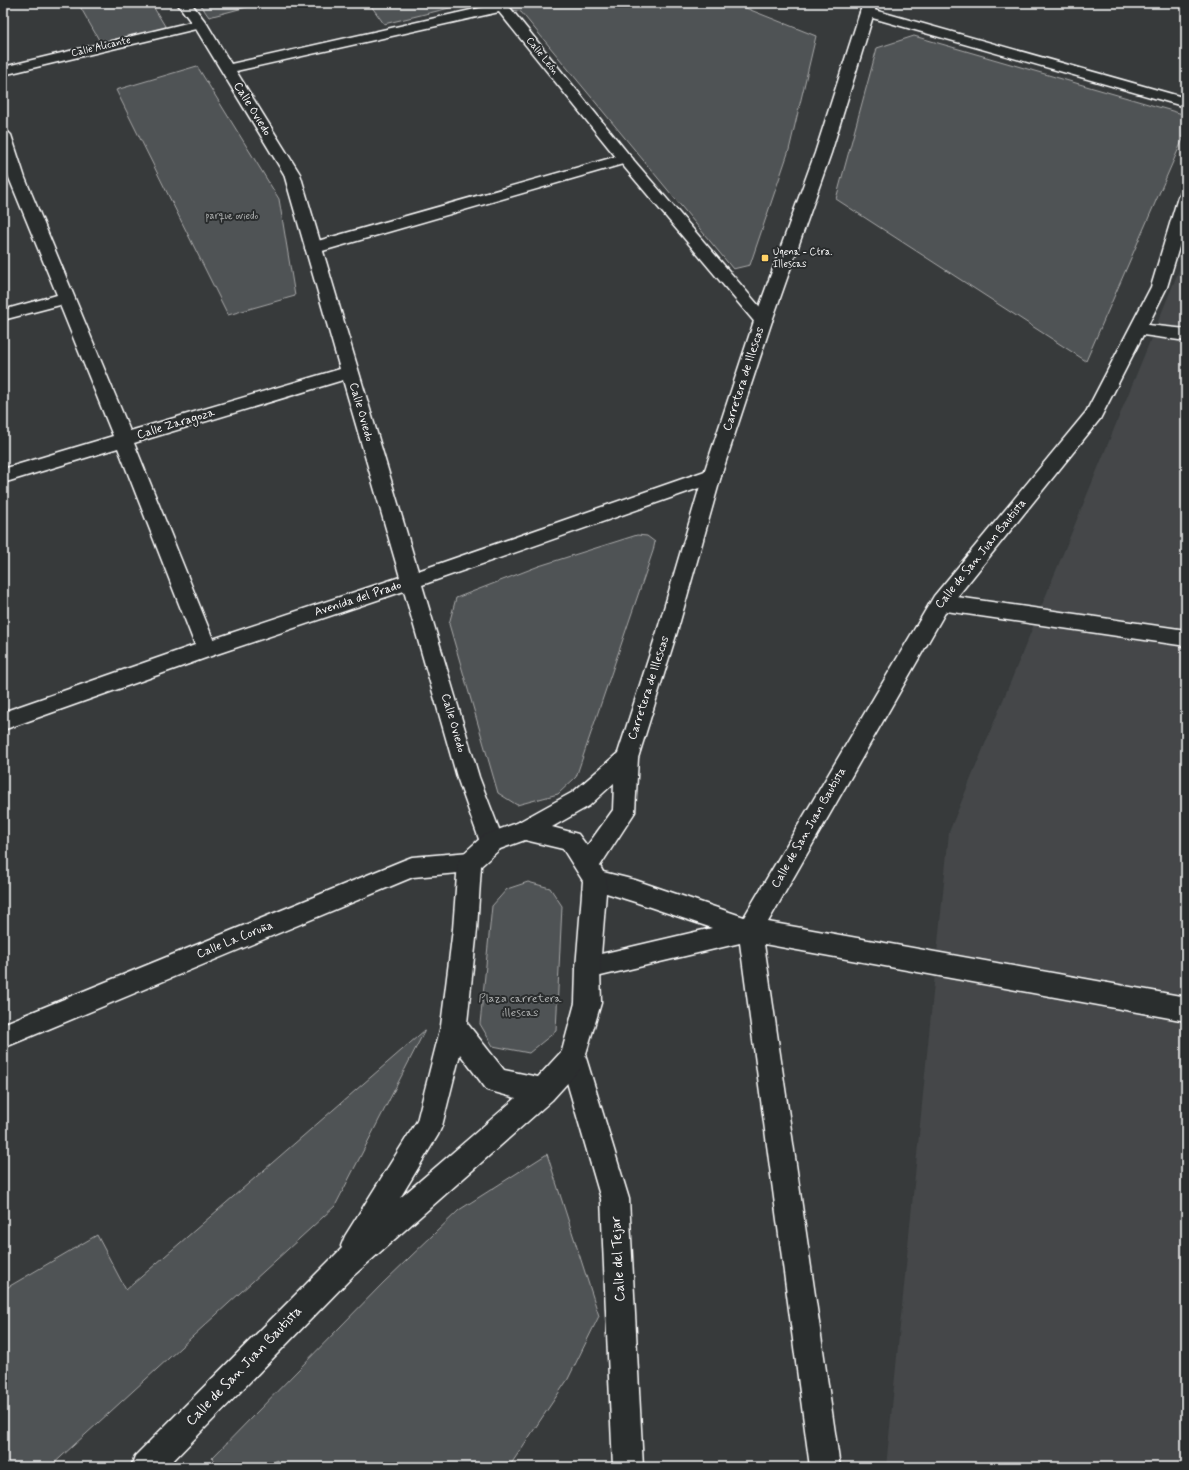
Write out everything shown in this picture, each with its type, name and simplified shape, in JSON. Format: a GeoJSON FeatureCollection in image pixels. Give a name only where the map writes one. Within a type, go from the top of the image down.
{"type":"FeatureCollection","features":[{"type":"Feature","properties":{"kind":"street","name":"Calle Oviedo"},"geometry":{"type":"LineString","coordinates":[[184,3],[200,24],[292,174],[468,777],[492,842]]}},
{"type":"Feature","properties":{"kind":"street","name":"Calle León"},"geometry":{"type":"LineString","coordinates":[[227,69],[502,7],[625,159],[763,321]]}},
{"type":"Feature","properties":{"kind":"street"},"geometry":{"type":"LineString","coordinates":[[869,8],[1186,103]]}},
{"type":"Feature","properties":{"kind":"street","name":"Carretera de Illescas"},"geometry":{"type":"LineString","coordinates":[[591,872],[624,812],[627,758],[667,632],[712,476],[763,321],[823,152],[869,8]]}},
{"type":"Feature","properties":{"kind":"street","name":"Calle Alicante"},"geometry":{"type":"LineString","coordinates":[[3,71],[200,24]]}},
{"type":"Feature","properties":{"kind":"street"},"geometry":{"type":"LineString","coordinates":[[3,135],[10,180],[67,298],[207,649]]}},
{"type":"Feature","properties":{"kind":"street"},"geometry":{"type":"LineString","coordinates":[[313,248],[625,159]]}},
{"type":"Feature","properties":{"kind":"street","name":"Calle de San Juan Bautista"},"geometry":{"type":"LineString","coordinates":[[750,930],[941,602],[1094,415],[1159,287],[1186,197]]}},
{"type":"Feature","properties":{"kind":"street"},"geometry":{"type":"LineString","coordinates":[[3,315],[67,298]]}},
{"type":"Feature","properties":{"kind":"street"},"geometry":{"type":"LineString","coordinates":[[1138,329],[1186,335]]}},
{"type":"Feature","properties":{"kind":"street","name":"Calle Zaragoza"},"geometry":{"type":"LineString","coordinates":[[3,476],[349,372]]}},
{"type":"Feature","properties":{"kind":"street","name":"Avenida del Prado"},"geometry":{"type":"LineString","coordinates":[[3,721],[207,649],[411,582],[712,476]]}},
{"type":"Feature","properties":{"kind":"street"},"geometry":{"type":"LineString","coordinates":[[941,602],[1186,638]]}},
{"type":"Feature","properties":{"kind":"street","name":"Carretera de Illescas"},"geometry":{"type":"LineString","coordinates":[[492,842],[525,830],[581,799],[627,758]]}},
{"type":"Feature","properties":{"kind":"street"},"geometry":{"type":"LineString","coordinates":[[525,830],[570,841],[591,872],[635,891],[750,930],[1186,1009]]}},
{"type":"Feature","properties":{"kind":"street"},"geometry":{"type":"LineString","coordinates":[[470,862],[492,842]]}},
{"type":"Feature","properties":{"kind":"street","name":"Calle de San Juan Bautista"},"geometry":{"type":"LineString","coordinates":[[343,1266],[429,1126],[454,1026],[465,929],[470,862]]}},
{"type":"Feature","properties":{"kind":"street","name":"Calle La Coruña"},"geometry":{"type":"LineString","coordinates":[[3,1036],[412,867],[470,862]]}},
{"type":"Feature","properties":{"kind":"street"},"geometry":{"type":"LineString","coordinates":[[573,1058],[588,1003],[591,872]]}},
{"type":"Feature","properties":{"kind":"street"},"geometry":{"type":"LineString","coordinates":[[588,968],[750,930]]}},
{"type":"Feature","properties":{"kind":"street"},"geometry":{"type":"LineString","coordinates":[[750,930],[825,1467]]}},
{"type":"Feature","properties":{"kind":"street"},"geometry":{"type":"LineString","coordinates":[[454,1026],[496,1081],[543,1091]]}},
{"type":"Feature","properties":{"kind":"street","name":"Calle de San Juan Bautista"},"geometry":{"type":"LineString","coordinates":[[146,1467],[343,1266],[543,1091],[573,1058]]}},
{"type":"Feature","properties":{"kind":"street","name":"Calle del Tejar"},"geometry":{"type":"LineString","coordinates":[[573,1058],[615,1199],[628,1467]]}},
{"type":"Feature","properties":{"kind":"shaded area"},"geometry":{"type":"Polygon","coordinates":[[[1186,253],[1186,1467],[886,1467],[949,832],[1186,253]]]}},
{"type":"Feature","properties":{"kind":"green space"},"geometry":{"type":"Polygon","coordinates":[[[78,3],[151,3],[168,31],[103,47],[78,3]]]}},
{"type":"Feature","properties":{"kind":"green space"},"geometry":{"type":"Polygon","coordinates":[[[199,3],[262,3],[209,17],[199,3]]]}},
{"type":"Feature","properties":{"kind":"green space"},"geometry":{"type":"Polygon","coordinates":[[[369,3],[470,3],[384,24],[369,3]]]}},
{"type":"Feature","properties":{"kind":"green space"},"geometry":{"type":"Polygon","coordinates":[[[485,3],[733,3],[816,36],[789,150],[750,265],[733,269],[521,12],[485,3]]]}},
{"type":"Feature","properties":{"kind":"green space"},"geometry":{"type":"Polygon","coordinates":[[[914,36],[1186,115],[1186,132],[1086,361],[836,199],[877,48],[914,36]]]}},
{"type":"Feature","properties":{"kind":"green space","name":"parque oviedo"},"geometry":{"type":"Polygon","coordinates":[[[197,66],[279,199],[295,296],[228,315],[116,90],[197,66]]]}},
{"type":"Feature","properties":{"kind":"green space"},"geometry":{"type":"Polygon","coordinates":[[[637,535],[647,536],[655,542],[653,551],[576,777],[558,794],[517,805],[498,793],[449,624],[456,598],[539,566],[637,535]]]}},
{"type":"Feature","properties":{"kind":"green space","name":"Plaza carretera illescas"},"geometry":{"type":"Polygon","coordinates":[[[528,882],[550,888],[562,906],[556,1031],[529,1053],[493,1046],[480,1024],[492,906],[507,889],[528,882]]]}},
{"type":"Feature","properties":{"kind":"green space"},"geometry":{"type":"Polygon","coordinates":[[[425,1030],[335,1206],[50,1467],[3,1467],[3,1290],[97,1235],[126,1290],[425,1030]]]}},
{"type":"Feature","properties":{"kind":"green space"},"geometry":{"type":"Polygon","coordinates":[[[547,1154],[599,1316],[568,1379],[509,1467],[280,1467],[277,1460],[266,1467],[217,1467],[212,1458],[383,1283],[459,1210],[547,1154]]]}},
{"type":"Feature","properties":{"kind":"place","name":"Ugena - Ctra. Illescas"},"geometry":{"type":"Point","coordinates":[765,258]}}]}
